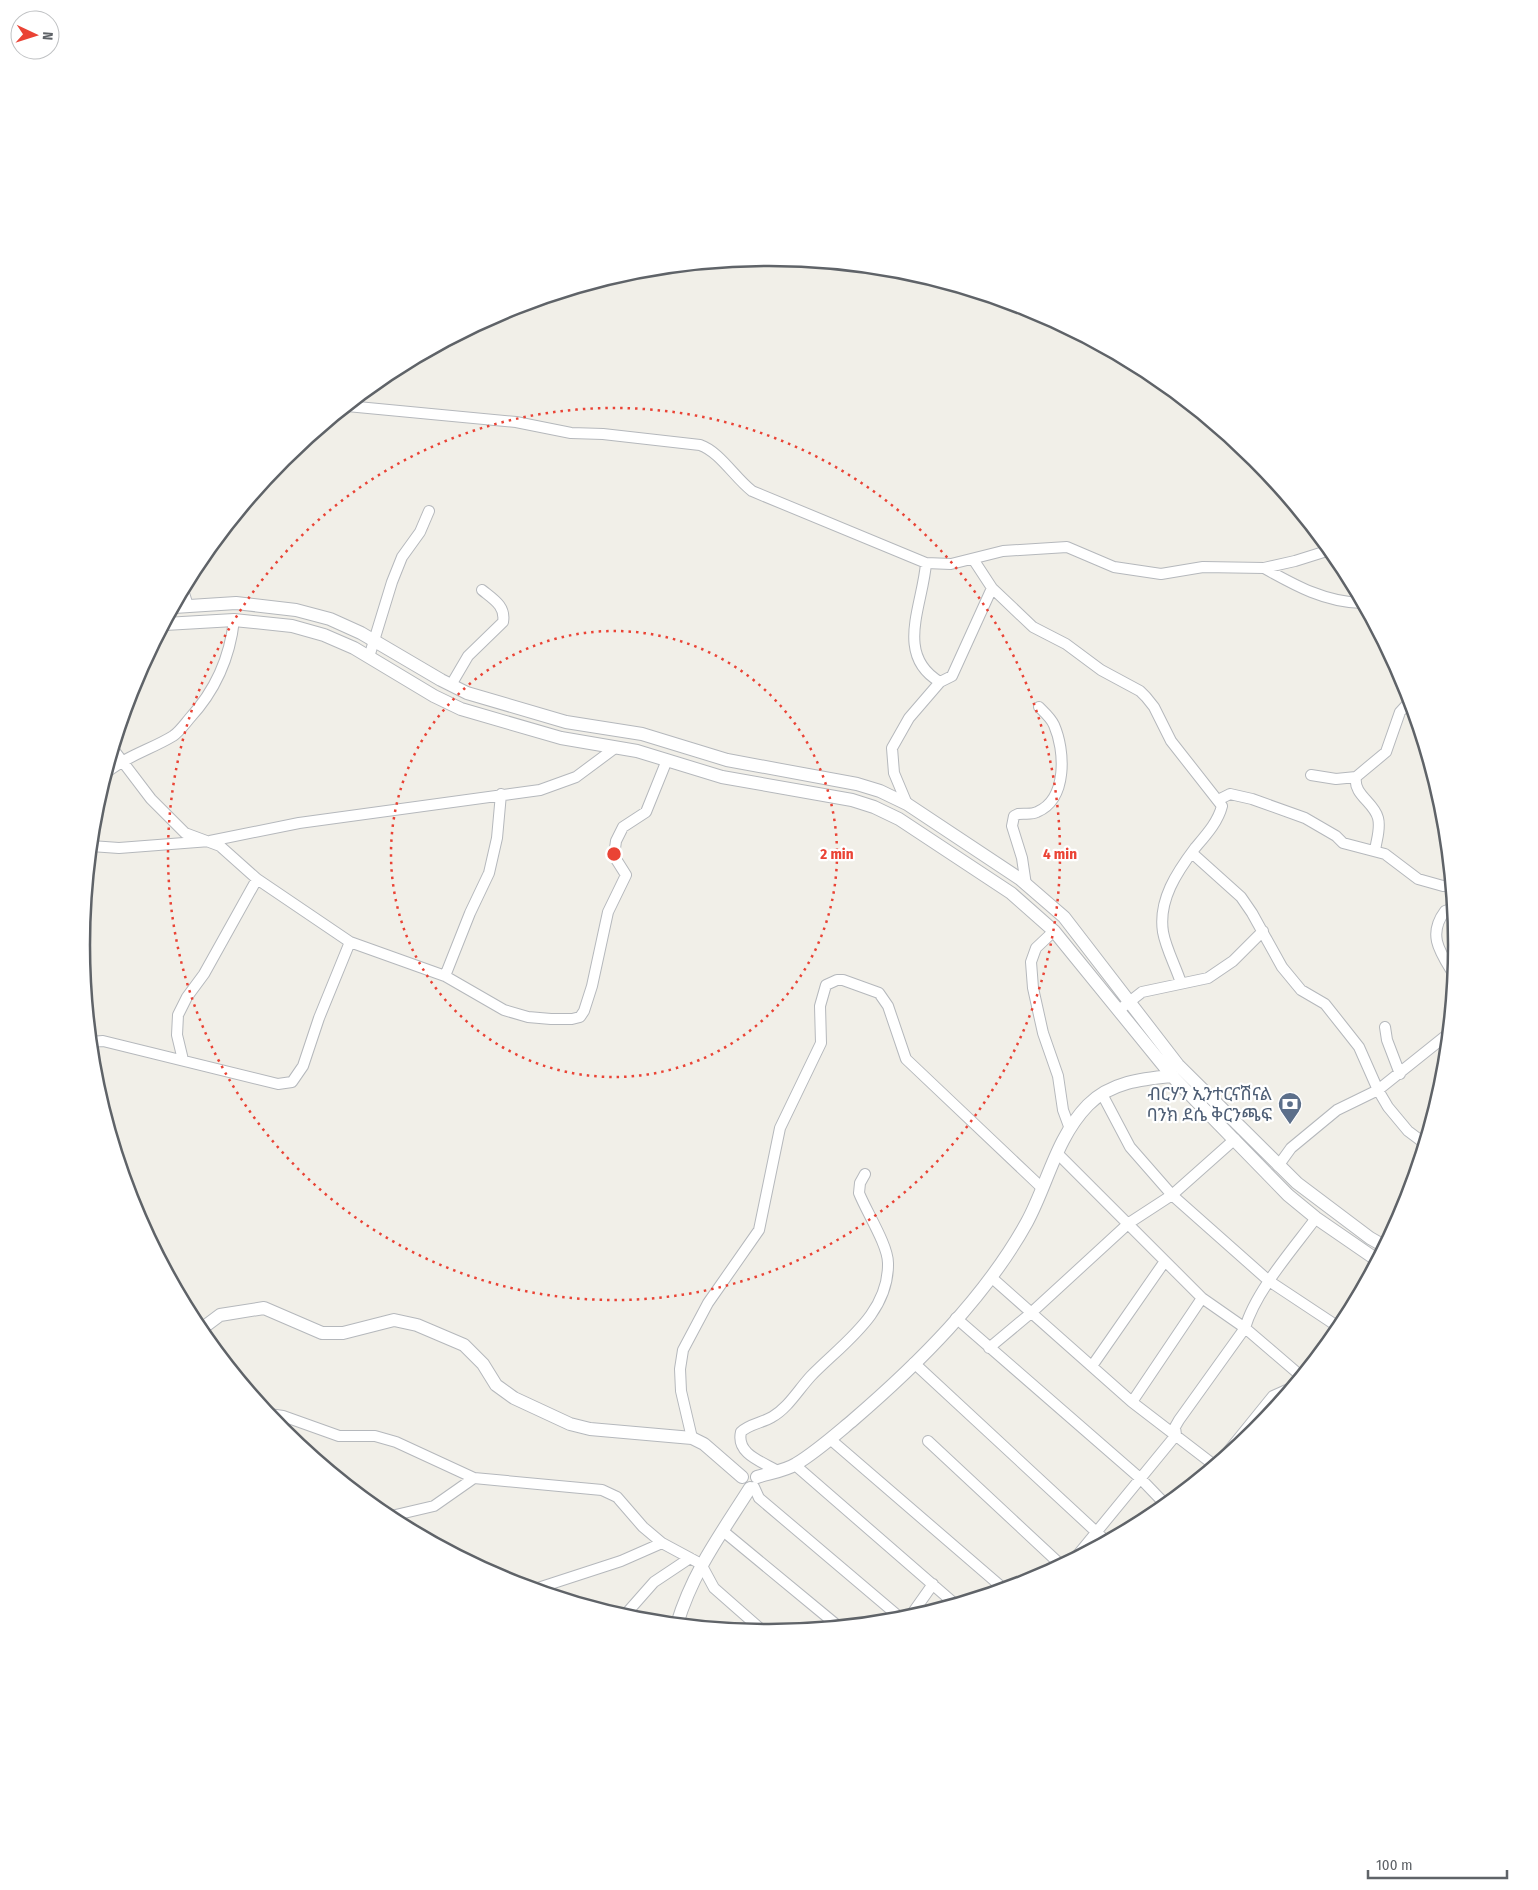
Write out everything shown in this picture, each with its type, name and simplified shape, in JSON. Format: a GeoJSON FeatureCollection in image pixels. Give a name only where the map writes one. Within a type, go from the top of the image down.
{"type":"FeatureCollection","features":[{"type":"Feature","properties":{"kind":"street"},"geometry":{"type":"LineString","coordinates":[[355,407],[516,422],[571,433],[603,434],[700,445],[711,449],[738,480],[752,491],[926,563],[951,564],[1003,551],[1067,547],[1114,567],[1161,574],[1203,567],[1264,568],[1323,552]]}},
{"type":"Feature","properties":{"kind":"street"},"geometry":{"type":"LineString","coordinates":[[369,657],[384,603],[402,557],[420,532],[429,511]]}},
{"type":"Feature","properties":{"kind":"street"},"geometry":{"type":"LineString","coordinates":[[972,559],[992,588],[1033,627],[1066,644],[1101,670],[1140,691],[1154,708],[1170,741],[1222,806],[1216,821],[1173,880],[1167,895],[1163,933],[1181,983]]}},
{"type":"Feature","properties":{"kind":"street"},"geometry":{"type":"LineString","coordinates":[[926,563],[913,641],[919,663],[931,677],[940,682]]}},
{"type":"Feature","properties":{"kind":"street"},"geometry":{"type":"LineString","coordinates":[[1264,568],[1310,593],[1340,602],[1355,602]]}},
{"type":"Feature","properties":{"kind":"street"},"geometry":{"type":"LineString","coordinates":[[907,804],[894,773],[892,748],[909,718],[940,682],[950,678],[992,588]]}},
{"type":"Feature","properties":{"kind":"street"},"geometry":{"type":"LineString","coordinates":[[451,685],[468,656],[503,622],[504,614],[502,608],[482,590]]}},
{"type":"Feature","properties":{"kind":"street"},"geometry":{"type":"LineString","coordinates":[[185,598],[188,606]]}},
{"type":"Feature","properties":{"kind":"street"},"geometry":{"type":"LineString","coordinates":[[180,607],[236,603],[296,610],[330,619],[375,641],[467,693],[566,722],[642,734],[727,760],[857,784],[880,791],[907,804],[1026,885],[1064,917],[1178,1066],[1278,1166],[1379,1243]]}},
{"type":"Feature","properties":{"kind":"street"},"geometry":{"type":"LineString","coordinates":[[171,624],[234,620],[284,625],[316,633],[369,657],[434,696],[461,709],[561,738],[637,751],[722,777],[852,800],[874,807],[899,819],[1011,893],[1054,931],[1080,960],[1172,1076],[1235,1138],[1288,1195],[1316,1218],[1372,1257]]}},
{"type":"Feature","properties":{"kind":"street"},"geometry":{"type":"LineString","coordinates":[[113,768],[175,735],[205,702],[220,675],[232,636],[234,620]]}},
{"type":"Feature","properties":{"kind":"street"},"geometry":{"type":"LineString","coordinates":[[1026,885],[1022,858],[1012,821],[1018,814],[1031,814],[1044,809],[1052,801],[1060,787],[1060,749],[1053,724],[1039,706]]}},
{"type":"Feature","properties":{"kind":"street"},"geometry":{"type":"LineString","coordinates":[[1311,775],[1336,779],[1356,777],[1386,752],[1400,712],[1404,707]]}},
{"type":"Feature","properties":{"kind":"street"},"geometry":{"type":"LineString","coordinates":[[98,846],[119,848],[210,841],[299,823],[451,804],[501,794],[540,790],[576,777],[614,748]]}},
{"type":"Feature","properties":{"kind":"street"},"geometry":{"type":"LineString","coordinates":[[118,754],[151,799],[185,833],[210,841],[235,857],[257,879],[350,942],[445,976],[512,1012],[551,1019],[572,1019],[580,1017],[584,1011],[592,986],[608,912],[626,875],[614,856],[616,841],[623,827],[646,812],[667,760]]}},
{"type":"Feature","properties":{"kind":"street"},"geometry":{"type":"LineString","coordinates":[[772,786],[774,769]]}},
{"type":"Feature","properties":{"kind":"street"},"geometry":{"type":"LineString","coordinates":[[1356,777],[1355,784],[1359,792],[1372,806],[1378,818],[1379,827],[1375,851]]}},
{"type":"Feature","properties":{"kind":"street"},"geometry":{"type":"LineString","coordinates":[[445,976],[470,913],[489,873],[497,838],[501,794]]}},
{"type":"Feature","properties":{"kind":"street"},"geometry":{"type":"LineString","coordinates":[[1218,800],[1230,794],[1252,798],[1305,818],[1336,836],[1343,843],[1385,854],[1418,879],[1445,885]]}},
{"type":"Feature","properties":{"kind":"street"},"geometry":{"type":"LineString","coordinates":[[1192,852],[1241,898],[1282,967],[1301,990],[1325,1004],[1360,1048],[1378,1090],[1388,1107],[1408,1131],[1419,1139]]}},
{"type":"Feature","properties":{"kind":"street"},"geometry":{"type":"LineString","coordinates":[[183,1060],[177,1036],[178,1015],[187,997],[204,974],[257,879]]}},
{"type":"Feature","properties":{"kind":"street"},"geometry":{"type":"LineString","coordinates":[[1447,909],[1445,910],[1434,931],[1438,945],[1448,963]]}},
{"type":"Feature","properties":{"kind":"street"},"geometry":{"type":"LineString","coordinates":[[1054,931],[1036,948],[1032,962],[1033,988],[1043,1033],[1058,1076],[1063,1110],[1070,1129]]}},
{"type":"Feature","properties":{"kind":"street"},"geometry":{"type":"LineString","coordinates":[[1119,1010],[1129,1000],[1142,992],[1208,978],[1220,971],[1262,932]]}},
{"type":"Feature","properties":{"kind":"street"},"geometry":{"type":"LineString","coordinates":[[97,1041],[103,1041],[278,1084],[292,1082],[303,1066],[319,1018],[350,942]]}},
{"type":"Feature","properties":{"kind":"street"},"geometry":{"type":"LineString","coordinates":[[1080,960],[1090,951]]}},
{"type":"Feature","properties":{"kind":"street"},"geometry":{"type":"LineString","coordinates":[[692,1438],[681,1391],[680,1369],[683,1350],[708,1303],[759,1230],[780,1128],[821,1043],[820,1006],[826,985],[837,980],[843,980],[871,988],[879,993],[888,1006],[906,1059],[1041,1187]]}},
{"type":"Feature","properties":{"kind":"street"},"geometry":{"type":"LineString","coordinates":[[1385,1027],[1387,1040],[1400,1074]]}},
{"type":"Feature","properties":{"kind":"street"},"geometry":{"type":"LineString","coordinates":[[1278,1166],[1291,1148],[1337,1110],[1378,1090],[1441,1040]]}},
{"type":"Feature","properties":{"kind":"street"},"geometry":{"type":"LineString","coordinates":[[630,1609],[654,1582],[696,1561],[723,1531],[753,1484],[776,1470],[794,1466],[830,1439],[914,1363],[956,1318],[991,1277],[1028,1220],[1041,1187],[1070,1129],[1090,1104],[1114,1087],[1145,1079],[1172,1076]]}},
{"type":"Feature","properties":{"kind":"street"},"geometry":{"type":"LineString","coordinates":[[1102,1094],[1130,1147],[1172,1195],[1269,1282],[1333,1323]]}},
{"type":"Feature","properties":{"kind":"street"},"geometry":{"type":"LineString","coordinates":[[989,1348],[1031,1313],[1129,1223],[1172,1195],[1235,1138]]}},
{"type":"Feature","properties":{"kind":"street"},"geometry":{"type":"LineString","coordinates":[[1058,1154],[1202,1298],[1245,1328],[1296,1372]]}},
{"type":"Feature","properties":{"kind":"street"},"geometry":{"type":"LineString","coordinates":[[776,1470],[744,1451],[740,1444],[741,1432],[745,1428],[772,1418],[788,1404],[810,1378],[866,1322],[880,1303],[886,1286],[888,1261],[886,1252],[859,1192],[860,1183],[865,1174]]}},
{"type":"Feature","properties":{"kind":"street"},"geometry":{"type":"LineString","coordinates":[[1086,1545],[1176,1435],[1175,1427],[1179,1420],[1245,1328],[1247,1320],[1269,1282],[1316,1218]]}},
{"type":"Feature","properties":{"kind":"street"},"geometry":{"type":"LineString","coordinates":[[1092,1366],[1165,1261]]}},
{"type":"Feature","properties":{"kind":"street"},"geometry":{"type":"LineString","coordinates":[[991,1277],[1132,1402],[1209,1461]]}},
{"type":"Feature","properties":{"kind":"street"},"geometry":{"type":"LineString","coordinates":[[1132,1402],[1202,1298]]}},
{"type":"Feature","properties":{"kind":"street"},"geometry":{"type":"LineString","coordinates":[[206,1325],[220,1315],[264,1308],[322,1333],[343,1333],[394,1320],[417,1325],[464,1345],[483,1364],[496,1385],[514,1398],[570,1424],[590,1429],[692,1438],[704,1444],[742,1477],[748,1472],[759,1498],[894,1612]]}},
{"type":"Feature","properties":{"kind":"street"},"geometry":{"type":"LineString","coordinates":[[956,1318],[1141,1479],[1161,1499]]}},
{"type":"Feature","properties":{"kind":"street"},"geometry":{"type":"LineString","coordinates":[[914,1363],[1101,1537]]}},
{"type":"Feature","properties":{"kind":"street"},"geometry":{"type":"LineString","coordinates":[[1249,1425],[1272,1396],[1279,1393]]}},
{"type":"Feature","properties":{"kind":"street"},"geometry":{"type":"LineString","coordinates":[[280,1416],[339,1436],[375,1436],[396,1442],[474,1478],[602,1490],[617,1497],[643,1527],[662,1543],[696,1561],[714,1588],[755,1624]]}},
{"type":"Feature","properties":{"kind":"street"},"geometry":{"type":"LineString","coordinates":[[830,1439],[998,1584]]}},
{"type":"Feature","properties":{"kind":"street"},"geometry":{"type":"LineString","coordinates":[[928,1441],[1056,1560]]}},
{"type":"Feature","properties":{"kind":"street"},"geometry":{"type":"LineString","coordinates":[[794,1466],[950,1599]]}},
{"type":"Feature","properties":{"kind":"street"},"geometry":{"type":"LineString","coordinates":[[399,1514],[434,1506],[474,1478]]}},
{"type":"Feature","properties":{"kind":"street"},"geometry":{"type":"LineString","coordinates":[[723,1531],[832,1621]]}},
{"type":"Feature","properties":{"kind":"street"},"geometry":{"type":"LineString","coordinates":[[545,1586],[621,1561],[662,1543]]}},
{"type":"Feature","properties":{"kind":"street"},"geometry":{"type":"LineString","coordinates":[[679,1618],[696,1561]]}},
{"type":"Feature","properties":{"kind":"street"},"geometry":{"type":"LineString","coordinates":[[916,1607],[933,1584]]}},
{"type":"Feature","properties":{"kind":"place","name":"ብርሃን ኢንተርናሽናል ባንክ ደሴ ቅርንጫፍ"},"geometry":{"type":"Point","coordinates":[1290,1125]}}]}
